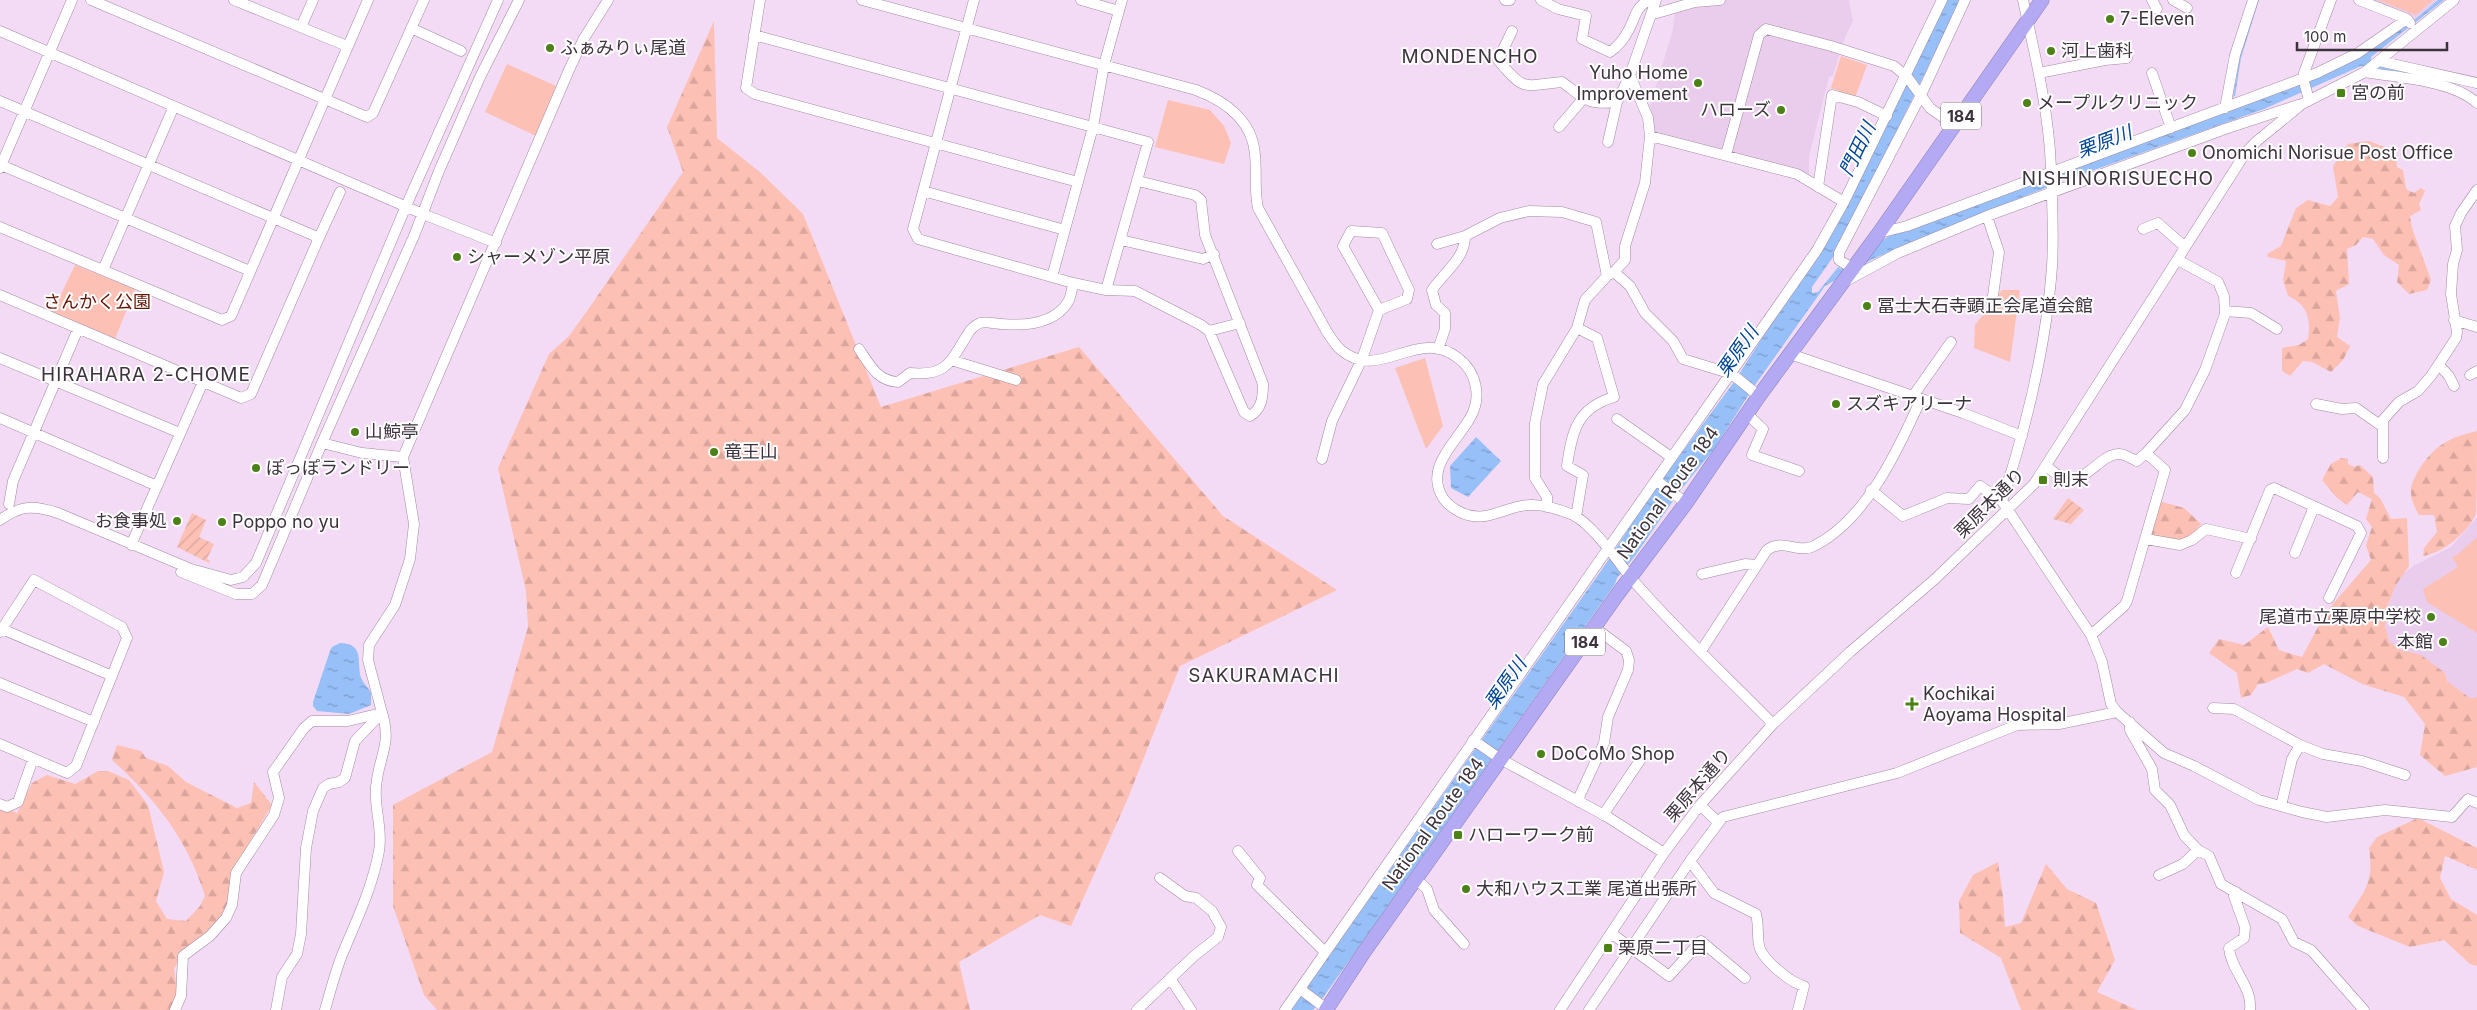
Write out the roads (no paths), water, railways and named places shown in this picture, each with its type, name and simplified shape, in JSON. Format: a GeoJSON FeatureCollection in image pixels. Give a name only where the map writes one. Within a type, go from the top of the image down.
{"type":"FeatureCollection","features":[{"type":"Feature","properties":{"kind":"highway","name":"National Route 184"},"geometry":{"type":"LineString","coordinates":[[1325,1008],[1417,880],[1499,758],[1595,628],[1628,573],[1747,414],[1757,393],[1790,354],[1846,273],[1879,233],[2042,0]]}},
{"type":"Feature","properties":{"kind":"street"},"geometry":{"type":"LineString","coordinates":[[72,0],[1,166],[250,271]]}},
{"type":"Feature","properties":{"kind":"street"},"geometry":{"type":"LineString","coordinates":[[90,0],[367,117],[373,113],[424,0]]}},
{"type":"Feature","properties":{"kind":"street"},"geometry":{"type":"LineString","coordinates":[[234,0],[347,46]]}},
{"type":"Feature","properties":{"kind":"street"},"geometry":{"type":"LineString","coordinates":[[301,27],[313,0]]}},
{"type":"Feature","properties":{"kind":"street"},"geometry":{"type":"LineString","coordinates":[[0,227],[222,320],[231,316],[368,0]]}},
{"type":"Feature","properties":{"kind":"street"},"geometry":{"type":"LineString","coordinates":[[11,508],[36,506],[58,513],[191,569],[231,580],[243,577],[256,563],[406,206],[498,0]]}},
{"type":"Feature","properties":{"kind":"street"},"geometry":{"type":"LineString","coordinates":[[131,545],[165,565],[236,594],[252,594],[262,585],[423,214],[438,170],[480,77],[519,0]]}},
{"type":"Feature","properties":{"kind":"street"},"geometry":{"type":"LineString","coordinates":[[326,1010],[341,956],[364,905],[379,851],[380,834],[375,801],[376,785],[388,735],[380,713],[368,660],[369,646],[395,605],[410,559],[414,524],[403,457],[569,70],[583,40],[608,0]]}},
{"type":"Feature","properties":{"kind":"street"},"geometry":{"type":"LineString","coordinates":[[760,0],[746,88],[755,94],[1078,182]]}},
{"type":"Feature","properties":{"kind":"street"},"geometry":{"type":"LineString","coordinates":[[862,0],[1196,90],[1215,97],[1238,116],[1252,140],[1255,154],[1254,192],[1258,208],[1327,332],[1340,349],[1352,357],[1372,361],[1424,346],[1450,352],[1467,365],[1476,384],[1476,400],[1471,417],[1444,453],[1438,467],[1438,483],[1443,498],[1454,509],[1469,516],[1495,515],[1528,505],[1560,509],[1576,517],[1589,526],[1628,573],[1773,724]]}},
{"type":"Feature","properties":{"kind":"street"},"geometry":{"type":"LineString","coordinates":[[974,0],[913,229],[918,239],[1073,283],[1106,290],[1135,291],[1209,331],[1244,412],[1250,416],[1257,412],[1263,397],[1263,384],[1205,235],[1201,200],[1195,195],[1138,181]]}},
{"type":"Feature","properties":{"kind":"street"},"geometry":{"type":"LineString","coordinates":[[1081,0],[1119,11]]}},
{"type":"Feature","properties":{"kind":"street"},"geometry":{"type":"LineString","coordinates":[[1052,277],[1093,127],[1104,65],[1122,0]]}},
{"type":"Feature","properties":{"kind":"street"},"geometry":{"type":"LineString","coordinates":[[1504,0],[1510,0]]}},
{"type":"Feature","properties":{"kind":"street"},"geometry":{"type":"LineString","coordinates":[[1541,0],[1558,9],[1586,16],[1582,39],[1610,52],[1630,30],[1632,19],[1644,2],[1720,0]]}},
{"type":"Feature","properties":{"kind":"street"},"geometry":{"type":"LineString","coordinates":[[1285,1010],[1302,990],[1326,952],[1610,553],[1659,482],[1670,457],[1734,376],[1817,250],[1844,202],[1907,77],[1942,0]]}},
{"type":"Feature","properties":{"kind":"street"},"geometry":{"type":"LineString","coordinates":[[1966,0],[1839,254],[1846,273],[2052,189],[2204,134],[2305,91],[2358,53],[2412,25]]}},
{"type":"Feature","properties":{"kind":"street"},"geometry":{"type":"LineString","coordinates":[[2002,501],[2022,436],[2046,322],[2052,260],[2051,174],[2039,73],[2023,0]]}},
{"type":"Feature","properties":{"kind":"street"},"geometry":{"type":"LineString","coordinates":[[2225,108],[2235,55],[2253,0]]}},
{"type":"Feature","properties":{"kind":"street"},"geometry":{"type":"LineString","coordinates":[[2305,91],[2331,0]]}},
{"type":"Feature","properties":{"kind":"street"},"geometry":{"type":"LineString","coordinates":[[2360,0],[2412,25]]}},
{"type":"Feature","properties":{"kind":"street","name":"栗原本通り"},"geometry":{"type":"LineString","coordinates":[[1560,1010],[1664,853],[1700,805],[1773,724],[2008,511],[2034,484],[2246,152],[2305,91],[2367,71],[2379,61],[2412,25],[2454,0]]}},
{"type":"Feature","properties":{"kind":"street"},"geometry":{"type":"LineString","coordinates":[[2172,1],[2187,8]]}},
{"type":"Feature","properties":{"kind":"street"},"geometry":{"type":"LineString","coordinates":[[1608,142],[1617,102],[1630,75],[1653,3]]}},
{"type":"Feature","properties":{"kind":"street"},"geometry":{"type":"LineString","coordinates":[[411,28],[461,51]]}},
{"type":"Feature","properties":{"kind":"street"},"geometry":{"type":"LineString","coordinates":[[1726,155],[1759,35],[1766,29],[1831,46],[1894,66],[1907,77],[1930,108],[1954,125]]}},
{"type":"Feature","properties":{"kind":"street"},"geometry":{"type":"LineString","coordinates":[[0,31],[423,214],[496,243]]}},
{"type":"Feature","properties":{"kind":"street"},"geometry":{"type":"LineString","coordinates":[[1512,31],[1498,60],[1516,82],[1523,86],[1562,82],[1583,99],[1597,104],[1617,102]]}},
{"type":"Feature","properties":{"kind":"street"},"geometry":{"type":"LineString","coordinates":[[754,34],[1148,142],[1106,290]]}},
{"type":"Feature","properties":{"kind":"street"},"geometry":{"type":"LineString","coordinates":[[2039,73],[2105,60],[2126,58]]}},
{"type":"Feature","properties":{"kind":"street"},"geometry":{"type":"LineString","coordinates":[[2379,61],[2477,83]]}},
{"type":"Feature","properties":{"kind":"street"},"geometry":{"type":"LineString","coordinates":[[2367,71],[2447,87],[2463,93],[2477,103]]}},
{"type":"Feature","properties":{"kind":"street"},"geometry":{"type":"LineString","coordinates":[[2152,73],[2171,128]]}},
{"type":"Feature","properties":{"kind":"street"},"geometry":{"type":"LineString","coordinates":[[1547,507],[1547,497],[1535,478],[1535,423],[1543,384],[1577,328],[1585,300],[1626,260],[1625,246],[1645,183],[1650,136],[1648,118],[1630,75]]}},
{"type":"Feature","properties":{"kind":"street"},"geometry":{"type":"LineString","coordinates":[[1879,233],[1907,226],[2051,174],[2225,108],[2305,91]]}},
{"type":"Feature","properties":{"kind":"street"},"geometry":{"type":"LineString","coordinates":[[1818,187],[1821,181],[1822,154],[1832,95],[1858,102],[1886,116]]}},
{"type":"Feature","properties":{"kind":"street"},"geometry":{"type":"LineString","coordinates":[[1559,127],[1583,99]]}},
{"type":"Feature","properties":{"kind":"street"},"geometry":{"type":"LineString","coordinates":[[0,101],[149,166],[273,217],[315,236],[318,240]]}},
{"type":"Feature","properties":{"kind":"street"},"geometry":{"type":"LineString","coordinates":[[103,270],[174,106]]}},
{"type":"Feature","properties":{"kind":"street"},"geometry":{"type":"LineString","coordinates":[[2199,119],[2204,134]]}},
{"type":"Feature","properties":{"kind":"street"},"geometry":{"type":"LineString","coordinates":[[1650,136],[1797,174],[1844,202]]}},
{"type":"Feature","properties":{"kind":"street"},"geometry":{"type":"LineString","coordinates":[[2383,458],[2383,420],[2395,406],[2418,391],[2456,338],[2457,332],[2454,320],[2451,279],[2457,250],[2455,226],[2461,213],[2477,190]]}},
{"type":"Feature","properties":{"kind":"street"},"geometry":{"type":"LineString","coordinates":[[923,191],[1065,230]]}},
{"type":"Feature","properties":{"kind":"street"},"geometry":{"type":"LineString","coordinates":[[0,295],[242,398],[251,394],[340,192]]}},
{"type":"Feature","properties":{"kind":"street"},"geometry":{"type":"LineString","coordinates":[[1438,244],[1465,236],[1500,218],[1529,211],[1562,212],[1596,222],[1610,274],[1630,286],[1645,314],[1673,341],[1683,359],[1734,376],[1757,393]]}},
{"type":"Feature","properties":{"kind":"street"},"geometry":{"type":"LineString","coordinates":[[1987,216],[1999,252],[1992,302]]}},
{"type":"Feature","properties":{"kind":"street"},"geometry":{"type":"LineString","coordinates":[[2143,229],[2158,223],[2185,247]]}},
{"type":"Feature","properties":{"kind":"street"},"geometry":{"type":"LineString","coordinates":[[1322,459],[1332,421],[1362,360],[1378,310],[1343,246],[1351,231],[1382,233],[1409,290],[1408,300],[1378,310]]}},
{"type":"Feature","properties":{"kind":"street"},"geometry":{"type":"LineString","coordinates":[[1438,349],[1445,329],[1445,313],[1436,305],[1432,290],[1442,274],[1460,258],[1465,246],[1465,236]]}},
{"type":"Feature","properties":{"kind":"street"},"geometry":{"type":"LineString","coordinates":[[1121,240],[1204,259],[1214,254]]}},
{"type":"Feature","properties":{"kind":"street"},"geometry":{"type":"LineString","coordinates":[[2046,466],[2063,478],[2072,479],[2091,471],[2113,455],[2121,454],[2137,461],[2185,410],[2205,370],[2225,311],[2224,296],[2218,282],[2178,260]]}},
{"type":"Feature","properties":{"kind":"street"},"geometry":{"type":"LineString","coordinates":[[859,349],[874,372],[887,382],[898,382],[910,373],[926,374],[941,370],[951,360],[970,330],[980,323],[1037,324],[1059,312],[1068,301],[1073,283]]}},
{"type":"Feature","properties":{"kind":"street"},"geometry":{"type":"LineString","coordinates":[[2225,311],[2252,313],[2277,329]]}},
{"type":"Feature","properties":{"kind":"street"},"geometry":{"type":"LineString","coordinates":[[2454,320],[2477,327]]}},
{"type":"Feature","properties":{"kind":"street"},"geometry":{"type":"LineString","coordinates":[[1209,331],[1240,323]]}},
{"type":"Feature","properties":{"kind":"street"},"geometry":{"type":"LineString","coordinates":[[1576,517],[1583,475],[1567,466],[1571,436],[1584,415],[1597,402],[1614,397],[1597,338],[1577,328]]}},
{"type":"Feature","properties":{"kind":"street"},"geometry":{"type":"LineString","coordinates":[[0,520],[11,508],[13,481],[78,329]]}},
{"type":"Feature","properties":{"kind":"street"},"geometry":{"type":"LineString","coordinates":[[1701,651],[1757,565],[1771,547],[1779,545],[1810,549],[1831,538],[1871,490],[1896,455],[1917,398],[1951,342]]}},
{"type":"Feature","properties":{"kind":"street"},"geometry":{"type":"LineString","coordinates":[[1790,354],[2022,436]]}},
{"type":"Feature","properties":{"kind":"street"},"geometry":{"type":"LineString","coordinates":[[0,358],[180,433]]}},
{"type":"Feature","properties":{"kind":"street"},"geometry":{"type":"LineString","coordinates":[[951,360],[1016,380]]}},
{"type":"Feature","properties":{"kind":"street"},"geometry":{"type":"LineString","coordinates":[[2439,364],[2450,376],[2454,386]]}},
{"type":"Feature","properties":{"kind":"street"},"geometry":{"type":"LineString","coordinates":[[131,545],[204,382]]}},
{"type":"Feature","properties":{"kind":"street"},"geometry":{"type":"LineString","coordinates":[[2316,404],[2342,409],[2356,408],[2383,426]]}},
{"type":"Feature","properties":{"kind":"street"},"geometry":{"type":"LineString","coordinates":[[1747,414],[1762,429],[1752,455],[1799,471]]}},
{"type":"Feature","properties":{"kind":"street"},"geometry":{"type":"LineString","coordinates":[[0,418],[157,486]]}},
{"type":"Feature","properties":{"kind":"street"},"geometry":{"type":"LineString","coordinates":[[1617,420],[1670,457]]}},
{"type":"Feature","properties":{"kind":"street"},"geometry":{"type":"LineString","coordinates":[[322,443],[362,453],[403,457]]}},
{"type":"Feature","properties":{"kind":"street"},"geometry":{"type":"LineString","coordinates":[[2091,635],[2124,606],[2146,539],[2164,470],[2146,453]]}},
{"type":"Feature","properties":{"kind":"street"},"geometry":{"type":"LineString","coordinates":[[1659,482],[1683,500]]}},
{"type":"Feature","properties":{"kind":"street"},"geometry":{"type":"LineString","coordinates":[[1871,490],[1903,516],[1947,498],[1969,499],[1980,486],[2002,501],[2091,635],[2102,662],[2111,704],[2117,712],[2164,753],[2194,766],[2259,800],[2327,816],[2385,810],[2452,817],[2468,799],[2477,803]]}},
{"type":"Feature","properties":{"kind":"street"},"geometry":{"type":"LineString","coordinates":[[2236,573],[2270,490],[2274,488],[2357,526],[2360,530],[2329,598]]}},
{"type":"Feature","properties":{"kind":"street"},"geometry":{"type":"LineString","coordinates":[[0,494],[11,508]]}},
{"type":"Feature","properties":{"kind":"street"},"geometry":{"type":"LineString","coordinates":[[282,498],[296,504]]}},
{"type":"Feature","properties":{"kind":"street"},"geometry":{"type":"LineString","coordinates":[[2295,553],[2314,507]]}},
{"type":"Feature","properties":{"kind":"street"},"geometry":{"type":"LineString","coordinates":[[2146,539],[2180,545],[2192,540],[2206,529],[2250,539]]}},
{"type":"Feature","properties":{"kind":"street"},"geometry":{"type":"LineString","coordinates":[[1702,574],[1745,564],[1757,565]]}},
{"type":"Feature","properties":{"kind":"street"},"geometry":{"type":"LineString","coordinates":[[0,744],[67,773],[76,766],[110,675],[127,638],[122,627],[34,580],[1,631],[110,675]]}},
{"type":"Feature","properties":{"kind":"street"},"geometry":{"type":"LineString","coordinates":[[1579,802],[1580,795],[1604,743],[1608,716],[1628,670],[1629,660],[1626,651],[1595,628]]}},
{"type":"Feature","properties":{"kind":"street"},"geometry":{"type":"LineString","coordinates":[[0,683],[94,722]]}},
{"type":"Feature","properties":{"kind":"street"},"geometry":{"type":"LineString","coordinates":[[2213,708],[2234,709],[2300,745],[2323,754],[2362,761],[2405,775]]}},
{"type":"Feature","properties":{"kind":"street"},"geometry":{"type":"LineString","coordinates":[[1589,1010],[1690,861],[1723,817],[1897,773],[2017,725],[2058,724],[2117,712]]}},
{"type":"Feature","properties":{"kind":"street"},"geometry":{"type":"LineString","coordinates":[[175,1010],[181,996],[183,956],[210,936],[226,918],[232,906],[236,873],[274,815],[280,798],[273,772],[304,728],[312,721],[348,721],[380,713]]}},
{"type":"Feature","properties":{"kind":"street"},"geometry":{"type":"LineString","coordinates":[[276,1010],[282,977],[298,954],[306,848],[313,811],[323,788],[344,778],[355,741],[380,713]]}},
{"type":"Feature","properties":{"kind":"street"},"geometry":{"type":"LineString","coordinates":[[2130,722],[2130,730],[2152,769],[2155,790],[2170,806],[2184,835],[2198,850],[2208,856],[2221,884],[2282,920],[2294,942],[2311,950],[2364,1010]]}},
{"type":"Feature","properties":{"kind":"street"},"geometry":{"type":"LineString","coordinates":[[1475,742],[1499,758],[1603,815],[1664,853]]}},
{"type":"Feature","properties":{"kind":"street"},"geometry":{"type":"LineString","coordinates":[[2281,806],[2292,759],[2300,745]]}},
{"type":"Feature","properties":{"kind":"street"},"geometry":{"type":"LineString","coordinates":[[1603,815],[1645,753]]}},
{"type":"Feature","properties":{"kind":"street"},"geometry":{"type":"LineString","coordinates":[[2152,769],[2164,753]]}},
{"type":"Feature","properties":{"kind":"street"},"geometry":{"type":"LineString","coordinates":[[0,804],[7,807],[18,802],[33,759]]}},
{"type":"Feature","properties":{"kind":"street"},"geometry":{"type":"LineString","coordinates":[[1700,805],[1718,822]]}},
{"type":"Feature","properties":{"kind":"street"},"geometry":{"type":"LineString","coordinates":[[2159,875],[2183,864],[2198,850]]}},
{"type":"Feature","properties":{"kind":"street"},"geometry":{"type":"LineString","coordinates":[[1238,851],[1260,878],[1257,885],[1326,952]]}},
{"type":"Feature","properties":{"kind":"street"},"geometry":{"type":"LineString","coordinates":[[1690,861],[1714,893],[1756,914],[1759,924],[1759,946],[1762,954],[1779,971],[1804,986],[1798,1010]]}},
{"type":"Feature","properties":{"kind":"street"},"geometry":{"type":"LineString","coordinates":[[1137,1010],[1170,978],[1218,937],[1221,926],[1212,911],[1196,898],[1185,896],[1160,878]]}},
{"type":"Feature","properties":{"kind":"street"},"geometry":{"type":"LineString","coordinates":[[1417,880],[1427,889],[1434,910],[1464,944]]}},
{"type":"Feature","properties":{"kind":"street"},"geometry":{"type":"LineString","coordinates":[[2236,892],[2234,896],[2245,927],[2244,938],[2230,948],[2230,954],[2242,982],[2251,996],[2250,1010]]}},
{"type":"Feature","properties":{"kind":"street"},"geometry":{"type":"LineString","coordinates":[[1611,933],[1633,947],[1669,976],[1701,941],[1745,978]]}},
{"type":"Feature","properties":{"kind":"street"},"geometry":{"type":"LineString","coordinates":[[1170,978],[1191,1010]]}},
{"type":"Feature","properties":{"kind":"street"},"geometry":{"type":"LineString","coordinates":[[1302,990],[1325,1008]]}},
{"type":"Feature","properties":{"kind":"water"},"geometry":{"type":"Polygon","coordinates":[[[1945,0],[1961,0],[1838,250],[1812,287],[1812,293],[1818,292],[1839,266],[1840,269],[1889,236],[2300,85],[2408,25],[2438,0],[2444,0],[2371,57],[2371,60],[2477,84],[2477,89],[2462,84],[2361,66],[2264,109],[2055,184],[1913,241],[1873,259],[1825,286],[1755,385],[1714,449],[1679,492],[1635,556],[1617,578],[1615,584],[1322,999],[1313,1010],[1291,1010],[1605,565],[1647,500],[1734,382],[1829,234],[1945,0]]]}},
{"type":"Feature","properties":{"kind":"water"},"geometry":{"type":"Polygon","coordinates":[[[2257,0],[2259,0],[2241,58],[2235,96],[2233,97],[2240,57],[2257,0]]]}},
{"type":"Feature","properties":{"kind":"water"},"geometry":{"type":"Polygon","coordinates":[[[1476,437],[1501,461],[1468,497],[1451,488],[1450,466],[1476,437]]]}},
{"type":"Feature","properties":{"kind":"water"},"geometry":{"type":"Polygon","coordinates":[[[340,643],[348,644],[357,651],[362,680],[371,693],[371,705],[349,714],[317,711],[313,706],[313,702],[330,651],[332,647],[340,643]]]}},
{"type":"Feature","properties":{"kind":"place","name":"7-Eleven"},"geometry":{"type":"Point","coordinates":[2110,19]}},
{"type":"Feature","properties":{"kind":"place","name":"ふぁみりぃ尾道"},"geometry":{"type":"Point","coordinates":[550,48]}},
{"type":"Feature","properties":{"kind":"place","name":"河上歯科"},"geometry":{"type":"Point","coordinates":[2051,51]}},
{"type":"Feature","properties":{"kind":"place","name":"Yuho Home Improvement"},"geometry":{"type":"Point","coordinates":[1698,83]}},
{"type":"Feature","properties":{"kind":"place","name":"宮の前"},"geometry":{"type":"Point","coordinates":[2341,93]}},
{"type":"Feature","properties":{"kind":"place","name":"メープルクリニック"},"geometry":{"type":"Point","coordinates":[2027,103]}},
{"type":"Feature","properties":{"kind":"place","name":"ハローズ"},"geometry":{"type":"Point","coordinates":[1781,110]}},
{"type":"Feature","properties":{"kind":"place","name":"Onomichi Norisue Post Office"},"geometry":{"type":"Point","coordinates":[2192,153]}},
{"type":"Feature","properties":{"kind":"place","name":"シャーメゾン平原"},"geometry":{"type":"Point","coordinates":[457,257]}},
{"type":"Feature","properties":{"kind":"place","name":"冨士大石寺顕正会尾道会館"},"geometry":{"type":"Point","coordinates":[1867,306]}},
{"type":"Feature","properties":{"kind":"place","name":"スズキアリーナ"},"geometry":{"type":"Point","coordinates":[1836,404]}},
{"type":"Feature","properties":{"kind":"place","name":"山鯨亭"},"geometry":{"type":"Point","coordinates":[355,432]}},
{"type":"Feature","properties":{"kind":"place","name":"竜王山"},"geometry":{"type":"Point","coordinates":[714,452]}},
{"type":"Feature","properties":{"kind":"place","name":"ぽっぽランドリー"},"geometry":{"type":"Point","coordinates":[256,468]}},
{"type":"Feature","properties":{"kind":"place","name":"則末"},"geometry":{"type":"Point","coordinates":[2043,480]}},
{"type":"Feature","properties":{"kind":"place","name":"お食事処"},"geometry":{"type":"Point","coordinates":[177,521]}},
{"type":"Feature","properties":{"kind":"place","name":"Poppo no yu"},"geometry":{"type":"Point","coordinates":[222,522]}},
{"type":"Feature","properties":{"kind":"place","name":"尾道市立栗原中学校"},"geometry":{"type":"Point","coordinates":[2431,617]}},
{"type":"Feature","properties":{"kind":"place","name":"本館"},"geometry":{"type":"Point","coordinates":[2443,642]}},
{"type":"Feature","properties":{"kind":"place","name":"Kochikai Aoyama Hospital"},"geometry":{"type":"Point","coordinates":[1912,704]}},
{"type":"Feature","properties":{"kind":"place","name":"DoCoMo Shop"},"geometry":{"type":"Point","coordinates":[1541,754]}},
{"type":"Feature","properties":{"kind":"place","name":"ハローワーク前"},"geometry":{"type":"Point","coordinates":[1458,835]}},
{"type":"Feature","properties":{"kind":"place","name":"大和ハウス工業 尾道出張所"},"geometry":{"type":"Point","coordinates":[1466,889]}},
{"type":"Feature","properties":{"kind":"place","name":"栗原二丁目"},"geometry":{"type":"Point","coordinates":[1608,948]}},
{"type":"Feature","properties":{"kind":"district","name":"MONDENCHO"},"geometry":{"type":"Point","coordinates":[1470,56]}},
{"type":"Feature","properties":{"kind":"district","name":"NISHINORISUECHO"},"geometry":{"type":"Point","coordinates":[2118,178]}},
{"type":"Feature","properties":{"kind":"district","name":"HIRAHARA 2-CHOME"},"geometry":{"type":"Point","coordinates":[146,374]}},
{"type":"Feature","properties":{"kind":"district","name":"SAKURAMACHI"},"geometry":{"type":"Point","coordinates":[1264,675]}},
{"type":"Feature","properties":{"kind":"water label","name":"栗原川"},"geometry":{"type":"Point","coordinates":[2104,141]}},
{"type":"Feature","properties":{"kind":"water label","name":"門田川"},"geometry":{"type":"Point","coordinates":[1857,149]}},
{"type":"Feature","properties":{"kind":"water label","name":"栗原川"},"geometry":{"type":"Point","coordinates":[1737,351]}},
{"type":"Feature","properties":{"kind":"water label","name":"栗原川"},"geometry":{"type":"Point","coordinates":[1505,683]}},
{"type":"Feature","properties":{"kind":"park label","name":"さんかく公園"},"geometry":{"type":"Point","coordinates":[97,302]}}]}
